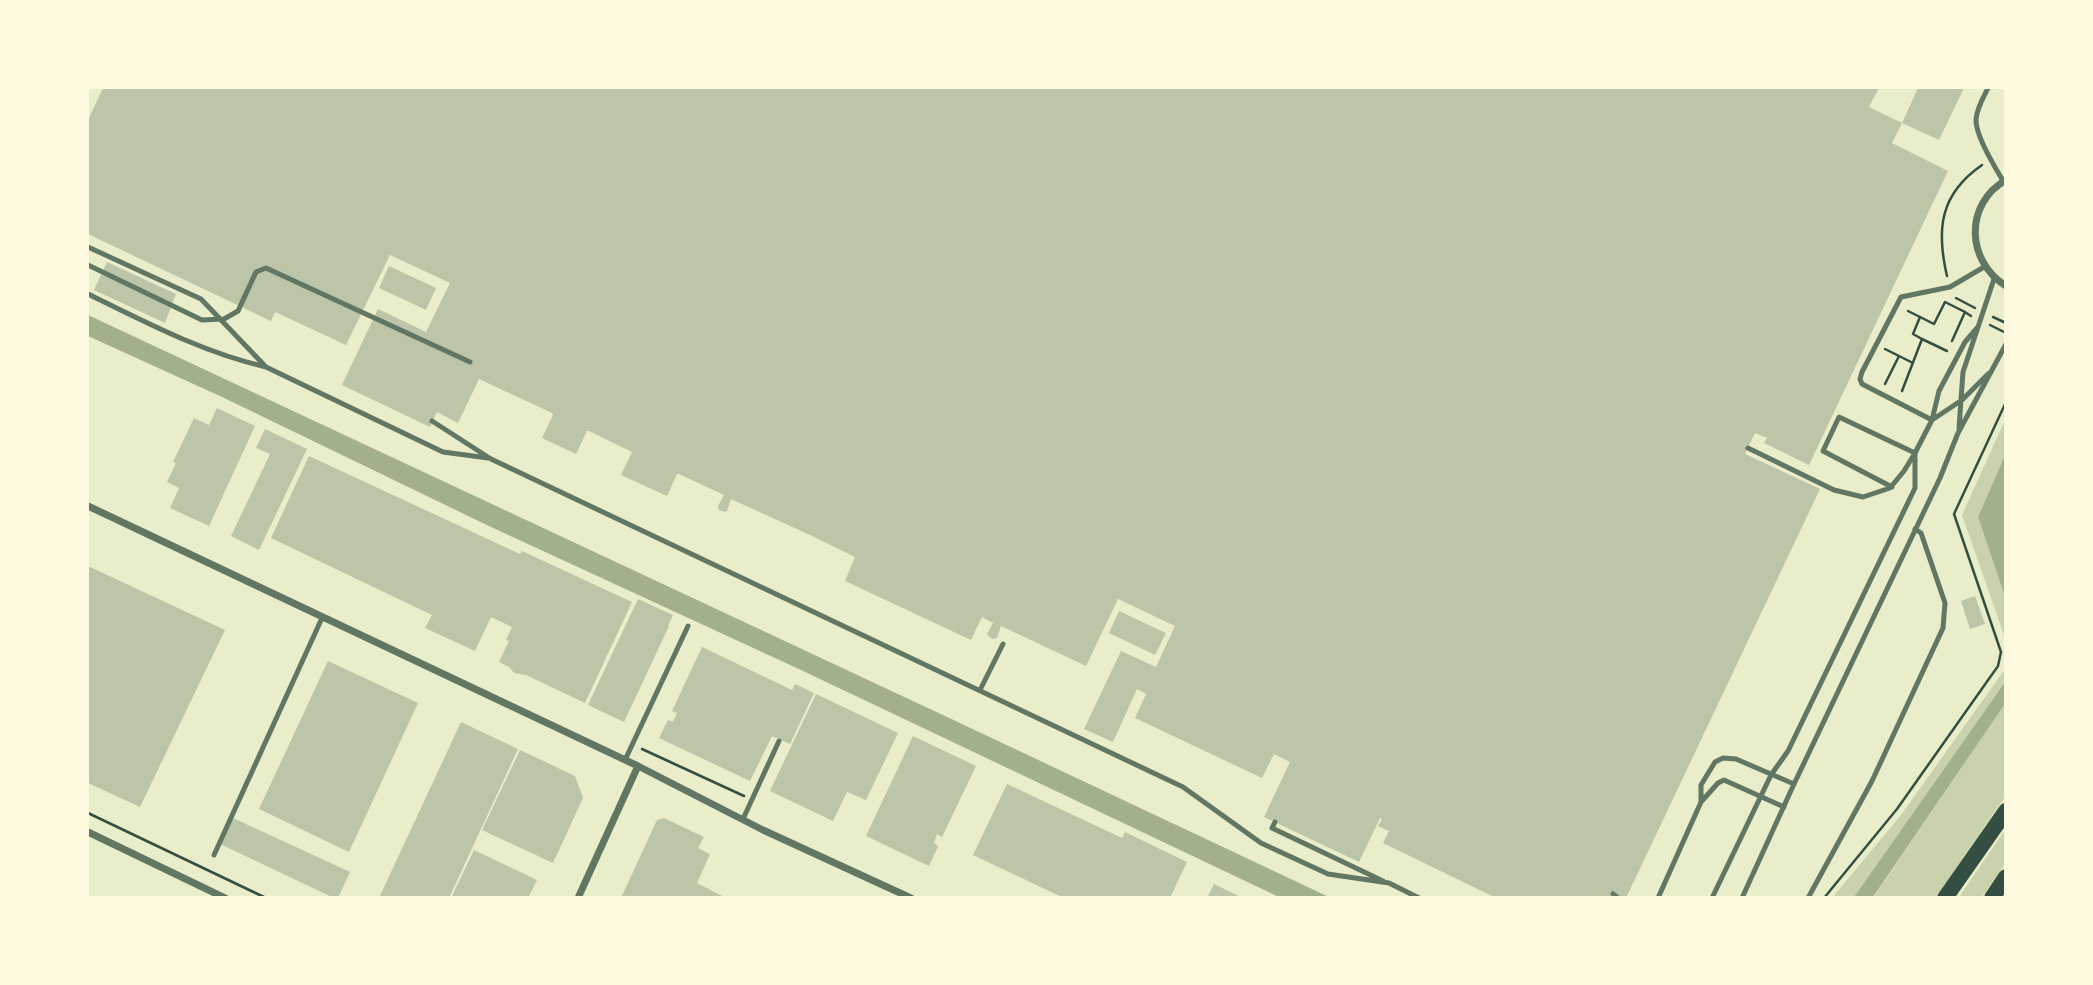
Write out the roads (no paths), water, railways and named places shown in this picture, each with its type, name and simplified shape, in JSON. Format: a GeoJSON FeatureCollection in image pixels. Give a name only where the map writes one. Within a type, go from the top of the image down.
{"type":"FeatureCollection","features":[{"type":"Feature","properties":{"kind":"main road"},"geometry":{"type":"LineString","coordinates":[[1945,898],[2006,811]]}},
{"type":"Feature","properties":{"kind":"main road"},"geometry":{"type":"LineString","coordinates":[[1992,898],[2006,877]]}},
{"type":"Feature","properties":{"kind":"street"},"geometry":{"type":"LineString","coordinates":[[2004,181],[1990,191],[1983,201],[1975,220],[1975,244],[1984,267],[1994,279],[2006,286]]}},
{"type":"Feature","properties":{"kind":"street"},"geometry":{"type":"LineString","coordinates":[[88,506],[911,898]]}},
{"type":"Feature","properties":{"kind":"street"},"geometry":{"type":"LineString","coordinates":[[578,898],[638,766]]}},
{"type":"Feature","properties":{"kind":"street"},"geometry":{"type":"LineString","coordinates":[[88,832],[225,898]]}},
{"type":"Feature","properties":{"kind":"lane"},"geometry":{"type":"LineString","coordinates":[[1988,88],[1975,123],[1989,159],[2004,181]]}},
{"type":"Feature","properties":{"kind":"lane"},"geometry":{"type":"LineString","coordinates":[[88,247],[201,299],[267,367]]}},
{"type":"Feature","properties":{"kind":"lane"},"geometry":{"type":"LineString","coordinates":[[88,265],[202,320],[223,319],[238,311],[256,272],[266,268],[470,362]]}},
{"type":"Feature","properties":{"kind":"lane"},"geometry":{"type":"LineString","coordinates":[[1931,420],[1862,384],[1860,379],[1901,297],[1950,287],[1984,267]]}},
{"type":"Feature","properties":{"kind":"lane"},"geometry":{"type":"LineString","coordinates":[[1958,433],[1963,372],[1994,279]]}},
{"type":"Feature","properties":{"kind":"lane"},"geometry":{"type":"LineString","coordinates":[[88,294],[150,324],[239,361],[267,367],[443,452],[491,459]]}},
{"type":"Feature","properties":{"kind":"lane"},"geometry":{"type":"LineString","coordinates":[[1748,448],[1834,490],[1863,496],[1892,487],[1915,453],[1931,420],[1940,391],[1965,342],[1977,328]]}},
{"type":"Feature","properties":{"kind":"lane"},"geometry":{"type":"LineString","coordinates":[[1742,898],[1940,478],[1958,433],[2006,344]]}},
{"type":"Feature","properties":{"kind":"lane"},"geometry":{"type":"LineString","coordinates":[[1931,420],[1962,400],[1993,369]]}},
{"type":"Feature","properties":{"kind":"lane"},"geometry":{"type":"LineString","coordinates":[[1892,487],[1823,451],[1839,417],[1915,453]]}},
{"type":"Feature","properties":{"kind":"lane"},"geometry":{"type":"LineString","coordinates":[[432,421],[491,459],[1183,787],[1261,843],[1328,874],[1389,883]]}},
{"type":"Feature","properties":{"kind":"lane"},"geometry":{"type":"LineString","coordinates":[[1712,898],[1760,796],[1788,751],[1915,488],[1915,453]]}},
{"type":"Feature","properties":{"kind":"lane"},"geometry":{"type":"LineString","coordinates":[[1808,898],[1872,781],[1943,628],[1945,603],[1921,533],[1915,529]]}},
{"type":"Feature","properties":{"kind":"lane"},"geometry":{"type":"LineString","coordinates":[[214,855],[322,618]]}},
{"type":"Feature","properties":{"kind":"lane"},"geometry":{"type":"LineString","coordinates":[[625,760],[688,626]]}},
{"type":"Feature","properties":{"kind":"lane"},"geometry":{"type":"LineString","coordinates":[[980,690],[1003,645]]}},
{"type":"Feature","properties":{"kind":"lane"},"geometry":{"type":"LineString","coordinates":[[740,818],[779,741]]}},
{"type":"Feature","properties":{"kind":"lane"},"geometry":{"type":"LineString","coordinates":[[1701,802],[1701,785],[1715,762],[1723,758],[1737,759],[1794,784]]}},
{"type":"Feature","properties":{"kind":"lane"},"geometry":{"type":"LineString","coordinates":[[1658,898],[1701,802],[1718,783],[1724,780],[1784,807]]}},
{"type":"Feature","properties":{"kind":"lane"},"geometry":{"type":"LineString","coordinates":[[1275,822],[1272,828],[1419,898]]}},
{"type":"Feature","properties":{"kind":"lane"},"geometry":{"type":"LineString","coordinates":[[1736,898],[1747,887]]}}]}
